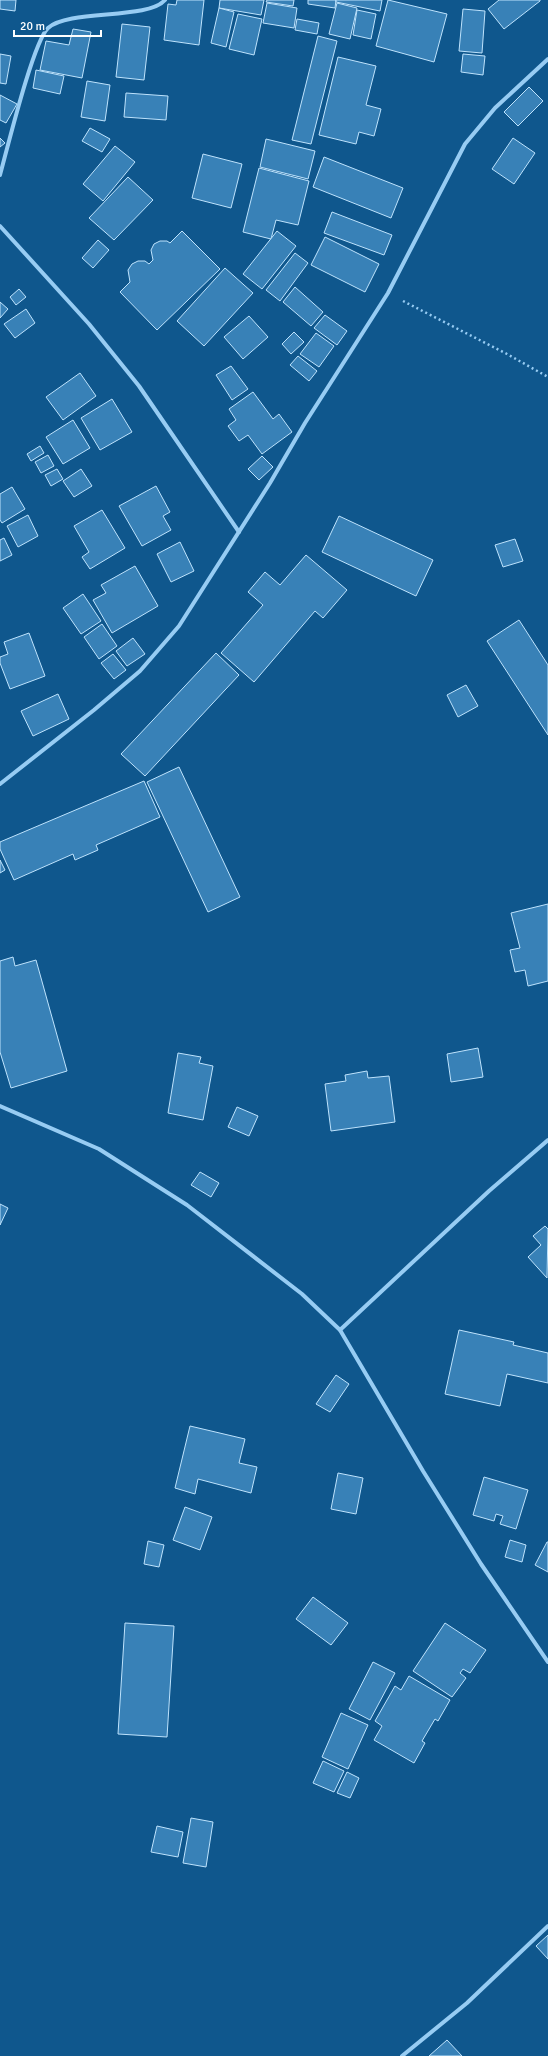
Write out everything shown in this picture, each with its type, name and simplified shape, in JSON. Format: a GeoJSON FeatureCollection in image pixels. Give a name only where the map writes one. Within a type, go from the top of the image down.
{"type":"FeatureCollection","features":[{"type":"Feature","properties":{"kind":"street"},"geometry":{"type":"LineString","coordinates":[[0,175],[37,49],[48,28],[65,20],[145,9],[162,4],[165,0]]}},
{"type":"Feature","properties":{"kind":"street"},"geometry":{"type":"LineString","coordinates":[[0,784],[94,710],[140,671],[179,626],[388,293],[465,144],[494,108],[548,59]]}},
{"type":"Feature","properties":{"kind":"street"},"geometry":{"type":"LineString","coordinates":[[0,226],[88,324],[138,386],[239,532]]}},
{"type":"Feature","properties":{"kind":"street"},"geometry":{"type":"LineString","coordinates":[[0,1106],[100,1150],[187,1205],[302,1294],[340,1330],[423,1471],[481,1564],[548,1662]]}},
{"type":"Feature","properties":{"kind":"street"},"geometry":{"type":"LineString","coordinates":[[340,1330],[489,1191],[548,1140]]}},
{"type":"Feature","properties":{"kind":"street"},"geometry":{"type":"LineString","coordinates":[[402,2056],[467,2003],[548,1926]]}},
{"type":"Feature","properties":{"kind":"path"},"geometry":{"type":"LineString","coordinates":[[388,293],[507,354],[548,377]]}},
{"type":"Feature","properties":{"kind":"building"},"geometry":{"type":"Polygon","coordinates":[[[0,0],[16,0],[15,11],[0,9],[0,0]]]}},
{"type":"Feature","properties":{"kind":"building"},"geometry":{"type":"Polygon","coordinates":[[[177,0],[204,0],[199,45],[164,40],[168,4],[176,5],[177,0]]]}},
{"type":"Feature","properties":{"kind":"building"},"geometry":{"type":"Polygon","coordinates":[[[220,0],[264,0],[261,15],[219,8],[220,0]]]}},
{"type":"Feature","properties":{"kind":"building"},"geometry":{"type":"Polygon","coordinates":[[[267,0],[294,0],[293,6],[266,2],[267,0]]]}},
{"type":"Feature","properties":{"kind":"building"},"geometry":{"type":"Polygon","coordinates":[[[308,0],[336,0],[335,8],[308,4],[308,0]]]}},
{"type":"Feature","properties":{"kind":"building"},"geometry":{"type":"Polygon","coordinates":[[[336,0],[382,0],[380,11],[336,2],[336,0]]]}},
{"type":"Feature","properties":{"kind":"building"},"geometry":{"type":"Polygon","coordinates":[[[388,0],[447,14],[434,62],[376,46],[388,0]]]}},
{"type":"Feature","properties":{"kind":"building"},"geometry":{"type":"Polygon","coordinates":[[[499,0],[540,1],[504,29],[488,9],[499,0]]]}},
{"type":"Feature","properties":{"kind":"building"},"geometry":{"type":"Polygon","coordinates":[[[267,3],[297,8],[294,28],[263,23],[267,3]]]}},
{"type":"Feature","properties":{"kind":"building"},"geometry":{"type":"Polygon","coordinates":[[[337,3],[357,8],[350,39],[329,34],[337,3]]]}},
{"type":"Feature","properties":{"kind":"building"},"geometry":{"type":"Polygon","coordinates":[[[219,8],[234,12],[226,47],[211,43],[219,8]]]}},
{"type":"Feature","properties":{"kind":"building"},"geometry":{"type":"Polygon","coordinates":[[[463,9],[485,11],[482,53],[459,51],[463,9]]]}},
{"type":"Feature","properties":{"kind":"building"},"geometry":{"type":"Polygon","coordinates":[[[357,10],[376,14],[371,39],[353,35],[357,10]]]}},
{"type":"Feature","properties":{"kind":"building"},"geometry":{"type":"Polygon","coordinates":[[[238,14],[262,19],[254,55],[229,49],[238,14]]]}},
{"type":"Feature","properties":{"kind":"building"},"geometry":{"type":"Polygon","coordinates":[[[297,19],[319,23],[317,34],[295,30],[297,19]]]}},
{"type":"Feature","properties":{"kind":"building"},"geometry":{"type":"Polygon","coordinates":[[[122,24],[150,27],[144,80],[116,77],[122,24]]]}},
{"type":"Feature","properties":{"kind":"building"},"geometry":{"type":"Polygon","coordinates":[[[73,29],[91,32],[82,78],[40,70],[46,41],[69,45],[73,29]]]}},
{"type":"Feature","properties":{"kind":"building"},"geometry":{"type":"Polygon","coordinates":[[[318,36],[337,41],[311,144],[292,140],[318,36]]]}},
{"type":"Feature","properties":{"kind":"building"},"geometry":{"type":"Polygon","coordinates":[[[0,54],[11,56],[6,84],[0,83],[0,54]]]}},
{"type":"Feature","properties":{"kind":"building"},"geometry":{"type":"Polygon","coordinates":[[[463,54],[485,56],[483,75],[461,72],[463,54]]]}},
{"type":"Feature","properties":{"kind":"building"},"geometry":{"type":"Polygon","coordinates":[[[338,57],[376,66],[366,105],[381,109],[374,136],[359,132],[356,144],[319,135],[338,57]]]}},
{"type":"Feature","properties":{"kind":"building"},"geometry":{"type":"Polygon","coordinates":[[[36,70],[64,76],[60,94],[33,88],[36,70]]]}},
{"type":"Feature","properties":{"kind":"building"},"geometry":{"type":"Polygon","coordinates":[[[87,81],[110,85],[105,121],[81,117],[87,81]]]}},
{"type":"Feature","properties":{"kind":"building"},"geometry":{"type":"Polygon","coordinates":[[[529,87],[543,101],[518,126],[504,112],[529,87]]]}},
{"type":"Feature","properties":{"kind":"building"},"geometry":{"type":"Polygon","coordinates":[[[126,93],[168,96],[166,120],[124,117],[126,93]]]}},
{"type":"Feature","properties":{"kind":"building"},"geometry":{"type":"Polygon","coordinates":[[[0,95],[17,104],[6,123],[0,120],[0,95]]]}},
{"type":"Feature","properties":{"kind":"building"},"geometry":{"type":"Polygon","coordinates":[[[90,128],[110,139],[102,152],[82,141],[90,128]]]}},
{"type":"Feature","properties":{"kind":"building"},"geometry":{"type":"Polygon","coordinates":[[[0,138],[5,143],[0,147],[0,138]]]}},
{"type":"Feature","properties":{"kind":"building"},"geometry":{"type":"Polygon","coordinates":[[[513,138],[535,153],[514,184],[492,169],[513,138]]]}},
{"type":"Feature","properties":{"kind":"building"},"geometry":{"type":"Polygon","coordinates":[[[266,139],[315,151],[308,179],[260,167],[266,139]]]}},
{"type":"Feature","properties":{"kind":"building"},"geometry":{"type":"Polygon","coordinates":[[[115,146],[135,162],[103,201],[83,184],[115,146]]]}},
{"type":"Feature","properties":{"kind":"building"},"geometry":{"type":"Polygon","coordinates":[[[203,154],[242,164],[231,208],[192,198],[203,154]]]}},
{"type":"Feature","properties":{"kind":"building"},"geometry":{"type":"Polygon","coordinates":[[[324,157],[403,188],[391,218],[313,187],[324,157]]]}},
{"type":"Feature","properties":{"kind":"building"},"geometry":{"type":"Polygon","coordinates":[[[259,168],[309,181],[298,225],[276,220],[271,239],[243,232],[259,168]]]}},
{"type":"Feature","properties":{"kind":"building"},"geometry":{"type":"Polygon","coordinates":[[[128,177],[153,200],[114,240],[89,218],[128,177]]]}},
{"type":"Feature","properties":{"kind":"building"},"geometry":{"type":"Polygon","coordinates":[[[332,212],[392,235],[384,255],[324,233],[332,212]]]}},
{"type":"Feature","properties":{"kind":"building"},"geometry":{"type":"Polygon","coordinates":[[[182,231],[220,269],[157,330],[120,292],[130,282],[128,270],[132,264],[138,261],[145,261],[149,264],[153,260],[151,250],[154,244],[160,241],[167,241],[170,243],[182,231]]]}},
{"type":"Feature","properties":{"kind":"building"},"geometry":{"type":"Polygon","coordinates":[[[277,231],[296,246],[262,289],[243,274],[277,231]]]}},
{"type":"Feature","properties":{"kind":"building"},"geometry":{"type":"Polygon","coordinates":[[[325,237],[379,264],[365,292],[311,265],[325,237]]]}},
{"type":"Feature","properties":{"kind":"building"},"geometry":{"type":"Polygon","coordinates":[[[98,240],[109,250],[93,268],[82,258],[98,240]]]}},
{"type":"Feature","properties":{"kind":"building"},"geometry":{"type":"Polygon","coordinates":[[[295,253],[308,263],[280,301],[266,290],[295,253]]]}},
{"type":"Feature","properties":{"kind":"building"},"geometry":{"type":"Polygon","coordinates":[[[225,268],[253,293],[204,346],[177,321],[225,268]]]}},
{"type":"Feature","properties":{"kind":"building"},"geometry":{"type":"Polygon","coordinates":[[[295,287],[323,312],[311,326],[283,302],[295,287]]]}},
{"type":"Feature","properties":{"kind":"building"},"geometry":{"type":"Polygon","coordinates":[[[19,289],[26,297],[16,305],[10,297],[19,289]]]}},
{"type":"Feature","properties":{"kind":"building"},"geometry":{"type":"Polygon","coordinates":[[[0,302],[8,309],[0,318],[0,302]]]}},
{"type":"Feature","properties":{"kind":"building"},"geometry":{"type":"Polygon","coordinates":[[[26,309],[35,323],[15,338],[4,324],[26,309]]]}},
{"type":"Feature","properties":{"kind":"building"},"geometry":{"type":"Polygon","coordinates":[[[325,315],[347,331],[337,345],[314,328],[325,315]]]}},
{"type":"Feature","properties":{"kind":"building"},"geometry":{"type":"Polygon","coordinates":[[[249,316],[268,337],[243,359],[224,337],[249,316]]]}},
{"type":"Feature","properties":{"kind":"building"},"geometry":{"type":"Polygon","coordinates":[[[294,332],[304,342],[291,354],[282,344],[294,332]]]}},
{"type":"Feature","properties":{"kind":"building"},"geometry":{"type":"Polygon","coordinates":[[[316,333],[334,346],[319,367],[300,354],[316,333]]]}},
{"type":"Feature","properties":{"kind":"building"},"geometry":{"type":"Polygon","coordinates":[[[298,356],[317,371],[309,381],[290,365],[298,356]]]}},
{"type":"Feature","properties":{"kind":"building"},"geometry":{"type":"Polygon","coordinates":[[[231,366],[248,389],[232,400],[216,375],[231,366]]]}},
{"type":"Feature","properties":{"kind":"building"},"geometry":{"type":"Polygon","coordinates":[[[80,373],[96,396],[63,420],[46,397],[80,373]]]}},
{"type":"Feature","properties":{"kind":"building"},"geometry":{"type":"Polygon","coordinates":[[[253,392],[273,419],[279,414],[292,432],[262,454],[248,435],[239,441],[228,426],[236,420],[229,409],[253,392]]]}},
{"type":"Feature","properties":{"kind":"building"},"geometry":{"type":"Polygon","coordinates":[[[112,399],[132,432],[100,450],[81,418],[112,399]]]}},
{"type":"Feature","properties":{"kind":"building"},"geometry":{"type":"Polygon","coordinates":[[[73,420],[90,448],[63,464],[46,437],[73,420]]]}},
{"type":"Feature","properties":{"kind":"building"},"geometry":{"type":"Polygon","coordinates":[[[40,446],[44,453],[31,461],[27,454],[40,446]]]}},
{"type":"Feature","properties":{"kind":"building"},"geometry":{"type":"Polygon","coordinates":[[[48,455],[54,466],[41,473],[35,462],[48,455]]]}},
{"type":"Feature","properties":{"kind":"building"},"geometry":{"type":"Polygon","coordinates":[[[262,456],[273,467],[259,480],[248,469],[262,456]]]}},
{"type":"Feature","properties":{"kind":"building"},"geometry":{"type":"Polygon","coordinates":[[[57,469],[63,479],[51,486],[45,475],[57,469]]]}},
{"type":"Feature","properties":{"kind":"building"},"geometry":{"type":"Polygon","coordinates":[[[81,469],[92,486],[74,497],[63,481],[81,469]]]}},
{"type":"Feature","properties":{"kind":"building"},"geometry":{"type":"Polygon","coordinates":[[[156,486],[170,512],[163,516],[171,530],[142,546],[119,506],[156,486]]]}},
{"type":"Feature","properties":{"kind":"building"},"geometry":{"type":"Polygon","coordinates":[[[12,487],[25,509],[2,523],[0,520],[0,494],[12,487]]]}},
{"type":"Feature","properties":{"kind":"building"},"geometry":{"type":"Polygon","coordinates":[[[102,510],[125,548],[90,569],[82,557],[89,552],[74,526],[102,510]]]}},
{"type":"Feature","properties":{"kind":"building"},"geometry":{"type":"Polygon","coordinates":[[[28,515],[38,536],[18,547],[7,526],[28,515]]]}},
{"type":"Feature","properties":{"kind":"building"},"geometry":{"type":"Polygon","coordinates":[[[339,516],[433,560],[416,596],[322,552],[339,516]]]}},
{"type":"Feature","properties":{"kind":"building"},"geometry":{"type":"Polygon","coordinates":[[[4,538],[12,555],[0,561],[0,540],[4,538]]]}},
{"type":"Feature","properties":{"kind":"building"},"geometry":{"type":"Polygon","coordinates":[[[515,539],[523,561],[503,567],[495,545],[515,539]]]}},
{"type":"Feature","properties":{"kind":"building"},"geometry":{"type":"Polygon","coordinates":[[[180,542],[194,571],[171,582],[157,554],[180,542]]]}},
{"type":"Feature","properties":{"kind":"building"},"geometry":{"type":"Polygon","coordinates":[[[306,555],[347,590],[323,618],[315,611],[254,682],[221,653],[263,605],[248,592],[265,572],[280,585],[306,555]]]}},
{"type":"Feature","properties":{"kind":"building"},"geometry":{"type":"Polygon","coordinates":[[[135,566],[158,606],[112,633],[93,600],[106,593],[101,585],[135,566]]]}},
{"type":"Feature","properties":{"kind":"building"},"geometry":{"type":"Polygon","coordinates":[[[83,594],[101,621],[81,634],[63,608],[83,594]]]}},
{"type":"Feature","properties":{"kind":"building"},"geometry":{"type":"Polygon","coordinates":[[[519,620],[548,665],[548,735],[487,641],[519,620]]]}},
{"type":"Feature","properties":{"kind":"building"},"geometry":{"type":"Polygon","coordinates":[[[102,624],[117,646],[99,659],[84,637],[102,624]]]}},
{"type":"Feature","properties":{"kind":"building"},"geometry":{"type":"Polygon","coordinates":[[[29,633],[45,676],[10,689],[0,663],[0,657],[8,654],[4,642],[29,633]]]}},
{"type":"Feature","properties":{"kind":"building"},"geometry":{"type":"Polygon","coordinates":[[[133,638],[145,654],[127,666],[116,651],[133,638]]]}},
{"type":"Feature","properties":{"kind":"building"},"geometry":{"type":"Polygon","coordinates":[[[216,653],[239,675],[145,776],[121,754],[216,653]]]}},
{"type":"Feature","properties":{"kind":"building"},"geometry":{"type":"Polygon","coordinates":[[[113,654],[126,670],[114,679],[101,663],[113,654]]]}},
{"type":"Feature","properties":{"kind":"building"},"geometry":{"type":"Polygon","coordinates":[[[466,685],[478,706],[458,717],[447,695],[466,685]]]}},
{"type":"Feature","properties":{"kind":"building"},"geometry":{"type":"Polygon","coordinates":[[[58,694],[69,719],[33,736],[21,711],[58,694]]]}},
{"type":"Feature","properties":{"kind":"building"},"geometry":{"type":"Polygon","coordinates":[[[179,767],[240,897],[208,912],[147,782],[179,767]]]}},
{"type":"Feature","properties":{"kind":"building"},"geometry":{"type":"Polygon","coordinates":[[[144,781],[160,817],[96,845],[98,850],[75,860],[73,854],[14,880],[0,849],[0,842],[144,781]]]}},
{"type":"Feature","properties":{"kind":"building"},"geometry":{"type":"Polygon","coordinates":[[[0,860],[5,870],[0,873],[0,860]]]}},
{"type":"Feature","properties":{"kind":"building"},"geometry":{"type":"Polygon","coordinates":[[[548,904],[548,981],[528,986],[525,970],[515,972],[510,950],[520,948],[511,913],[548,904]]]}},
{"type":"Feature","properties":{"kind":"building"},"geometry":{"type":"Polygon","coordinates":[[[13,957],[15,966],[36,960],[67,1071],[11,1088],[0,1052],[0,961],[13,957]]]}},
{"type":"Feature","properties":{"kind":"building"},"geometry":{"type":"Polygon","coordinates":[[[478,1048],[483,1077],[451,1082],[447,1054],[478,1048]]]}},
{"type":"Feature","properties":{"kind":"building"},"geometry":{"type":"Polygon","coordinates":[[[178,1053],[201,1057],[199,1063],[213,1066],[203,1120],[168,1113],[178,1053]]]}},
{"type":"Feature","properties":{"kind":"building"},"geometry":{"type":"Polygon","coordinates":[[[367,1071],[368,1078],[389,1076],[395,1122],[331,1131],[325,1084],[346,1081],[345,1075],[367,1071]]]}},
{"type":"Feature","properties":{"kind":"building"},"geometry":{"type":"Polygon","coordinates":[[[237,1107],[258,1116],[249,1136],[228,1127],[237,1107]]]}},
{"type":"Feature","properties":{"kind":"building"},"geometry":{"type":"Polygon","coordinates":[[[200,1172],[219,1183],[211,1197],[191,1185],[200,1172]]]}},
{"type":"Feature","properties":{"kind":"building"},"geometry":{"type":"Polygon","coordinates":[[[0,1204],[8,1208],[0,1225],[0,1204]]]}},
{"type":"Feature","properties":{"kind":"building"},"geometry":{"type":"Polygon","coordinates":[[[545,1226],[548,1229],[547,1278],[528,1257],[541,1245],[533,1236],[545,1226]]]}},
{"type":"Feature","properties":{"kind":"building"},"geometry":{"type":"Polygon","coordinates":[[[459,1330],[514,1342],[513,1345],[548,1353],[548,1383],[507,1374],[500,1406],[445,1394],[459,1330]]]}},
{"type":"Feature","properties":{"kind":"building"},"geometry":{"type":"Polygon","coordinates":[[[336,1375],[349,1384],[330,1412],[316,1404],[336,1375]]]}},
{"type":"Feature","properties":{"kind":"building"},"geometry":{"type":"Polygon","coordinates":[[[190,1426],[245,1439],[239,1463],[257,1467],[251,1493],[198,1479],[195,1494],[175,1488],[190,1426]]]}},
{"type":"Feature","properties":{"kind":"building"},"geometry":{"type":"Polygon","coordinates":[[[338,1473],[363,1478],[356,1514],[331,1509],[338,1473]]]}},
{"type":"Feature","properties":{"kind":"building"},"geometry":{"type":"Polygon","coordinates":[[[484,1477],[528,1490],[516,1529],[500,1524],[503,1516],[496,1514],[494,1521],[473,1515],[484,1477]]]}},
{"type":"Feature","properties":{"kind":"building"},"geometry":{"type":"Polygon","coordinates":[[[185,1507],[212,1517],[200,1550],[173,1540],[185,1507]]]}},
{"type":"Feature","properties":{"kind":"building"},"geometry":{"type":"Polygon","coordinates":[[[510,1540],[526,1545],[522,1562],[505,1557],[510,1540]]]}},
{"type":"Feature","properties":{"kind":"building"},"geometry":{"type":"Polygon","coordinates":[[[148,1541],[164,1545],[159,1567],[144,1564],[148,1541]]]}},
{"type":"Feature","properties":{"kind":"building"},"geometry":{"type":"Polygon","coordinates":[[[548,1542],[548,1572],[535,1565],[548,1542]]]}},
{"type":"Feature","properties":{"kind":"building"},"geometry":{"type":"Polygon","coordinates":[[[313,1597],[348,1623],[331,1645],[296,1619],[313,1597]]]}},
{"type":"Feature","properties":{"kind":"building"},"geometry":{"type":"Polygon","coordinates":[[[125,1623],[174,1626],[167,1737],[118,1734],[125,1623]]]}},
{"type":"Feature","properties":{"kind":"building"},"geometry":{"type":"Polygon","coordinates":[[[445,1623],[486,1650],[470,1673],[463,1669],[460,1673],[466,1678],[452,1697],[413,1671],[445,1623]]]}},
{"type":"Feature","properties":{"kind":"building"},"geometry":{"type":"Polygon","coordinates":[[[373,1662],[395,1673],[370,1720],[349,1709],[373,1662]]]}},
{"type":"Feature","properties":{"kind":"building"},"geometry":{"type":"Polygon","coordinates":[[[409,1676],[450,1700],[438,1721],[435,1719],[422,1741],[425,1743],[414,1763],[374,1740],[382,1726],[375,1721],[395,1686],[401,1690],[409,1676]]]}},
{"type":"Feature","properties":{"kind":"building"},"geometry":{"type":"Polygon","coordinates":[[[341,1713],[368,1725],[348,1769],[322,1757],[341,1713]]]}},
{"type":"Feature","properties":{"kind":"building"},"geometry":{"type":"Polygon","coordinates":[[[323,1761],[344,1771],[334,1792],[313,1783],[323,1761]]]}},
{"type":"Feature","properties":{"kind":"building"},"geometry":{"type":"Polygon","coordinates":[[[347,1772],[359,1778],[350,1798],[337,1793],[347,1772]]]}},
{"type":"Feature","properties":{"kind":"building"},"geometry":{"type":"Polygon","coordinates":[[[191,1818],[213,1822],[206,1867],[183,1863],[191,1818]]]}},
{"type":"Feature","properties":{"kind":"building"},"geometry":{"type":"Polygon","coordinates":[[[157,1826],[183,1832],[178,1857],[151,1852],[157,1826]]]}},
{"type":"Feature","properties":{"kind":"building"},"geometry":{"type":"Polygon","coordinates":[[[548,1935],[548,1959],[536,1946],[548,1935]]]}},
{"type":"Feature","properties":{"kind":"building"},"geometry":{"type":"Polygon","coordinates":[[[447,2040],[462,2056],[429,2056],[447,2040]]]}}]}
